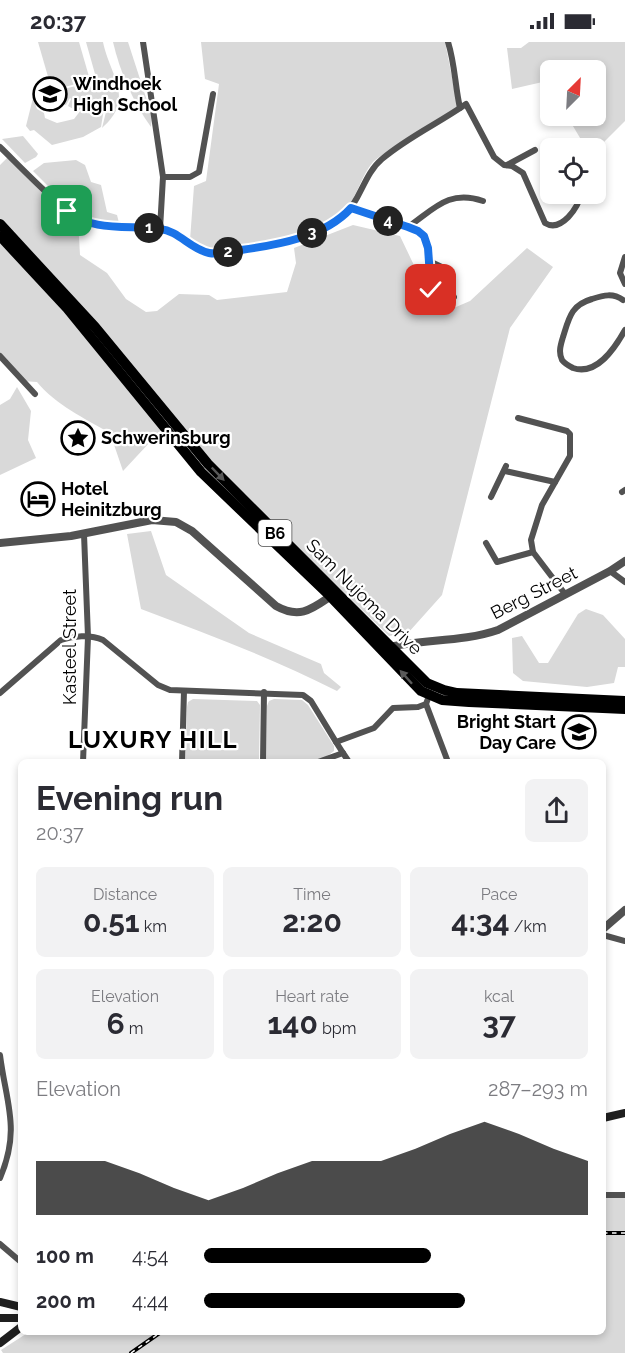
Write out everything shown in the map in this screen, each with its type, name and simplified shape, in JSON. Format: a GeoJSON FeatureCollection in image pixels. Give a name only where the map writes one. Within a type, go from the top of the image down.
{"type":"FeatureCollection","features":[{"type":"Feature","properties":{"kind":"highway","name":"Sam Nujoma Drive"},"geometry":{"type":"LineString","coordinates":[[0,224],[95,327],[208,464],[386,648],[415,686],[442,700],[625,709]]}},
{"type":"Feature","properties":{"kind":"highway","name":"Sam Nujoma Drive"},"geometry":{"type":"LineString","coordinates":[[0,236],[67,308],[201,472],[333,594]]}},
{"type":"Feature","properties":{"kind":"highway","name":"Sam Nujoma Drive"},"geometry":{"type":"LineString","coordinates":[[429,695],[444,690],[465,693],[625,700]]}},
{"type":"Feature","properties":{"kind":"main road"},"geometry":{"type":"LineString","coordinates":[[606,1117],[625,1113]]}},
{"type":"Feature","properties":{"kind":"main road"},"geometry":{"type":"LineString","coordinates":[[0,1302],[18,1307]]}},
{"type":"Feature","properties":{"kind":"main road"},"geometry":{"type":"LineString","coordinates":[[0,1309],[18,1308]]}},
{"type":"Feature","properties":{"kind":"main road"},"geometry":{"type":"LineString","coordinates":[[0,1318],[18,1318]]}},
{"type":"Feature","properties":{"kind":"main road"},"geometry":{"type":"LineString","coordinates":[[0,1343],[18,1329]]}},
{"type":"Feature","properties":{"kind":"street"},"geometry":{"type":"LineString","coordinates":[[143,42],[163,177],[160,229]]}},
{"type":"Feature","properties":{"kind":"street"},"geometry":{"type":"LineString","coordinates":[[448,42],[454,62],[460,108]]}},
{"type":"Feature","properties":{"kind":"street"},"geometry":{"type":"LineString","coordinates":[[163,177],[190,177],[199,172],[213,94]]}},
{"type":"Feature","properties":{"kind":"street"},"geometry":{"type":"LineString","coordinates":[[0,147],[67,211],[82,221],[168,230],[198,250],[222,253],[264,247],[307,235],[340,219],[351,208],[375,165],[406,142],[466,104],[494,157],[523,173],[549,226],[561,222],[571,214],[576,204]]}},
{"type":"Feature","properties":{"kind":"street"},"geometry":{"type":"LineString","coordinates":[[506,165],[535,150]]}},
{"type":"Feature","properties":{"kind":"street"},"geometry":{"type":"LineString","coordinates":[[408,227],[440,204],[460,196],[483,201]]}},
{"type":"Feature","properties":{"kind":"street"},"geometry":{"type":"LineString","coordinates":[[351,208],[408,227],[424,236],[428,248],[432,293],[442,300],[454,297]]}},
{"type":"Feature","properties":{"kind":"street"},"geometry":{"type":"LineString","coordinates":[[615,295],[624,284],[620,273],[625,257]]}},
{"type":"Feature","properties":{"kind":"street"},"geometry":{"type":"LineString","coordinates":[[429,261],[446,269]]}},
{"type":"Feature","properties":{"kind":"street"},"geometry":{"type":"LineString","coordinates":[[624,300],[615,295],[604,296],[585,301],[572,312],[561,347],[562,360],[581,370],[594,368],[608,354],[625,330]]}},
{"type":"Feature","properties":{"kind":"street"},"geometry":{"type":"LineString","coordinates":[[0,356],[35,394]]}},
{"type":"Feature","properties":{"kind":"street"},"geometry":{"type":"LineString","coordinates":[[518,418],[570,433],[570,456],[534,526],[531,540],[533,552],[565,594]]}},
{"type":"Feature","properties":{"kind":"street"},"geometry":{"type":"LineString","coordinates":[[491,497],[505,469],[555,482]]}},
{"type":"Feature","properties":{"kind":"street"},"geometry":{"type":"LineString","coordinates":[[0,543],[27,542],[84,534],[152,520],[176,522],[192,531],[276,606],[292,613],[303,612],[333,594]]}},
{"type":"Feature","properties":{"kind":"street","name":"Kasteel Street"},"geometry":{"type":"LineString","coordinates":[[83,759],[88,637],[84,534]]}},
{"type":"Feature","properties":{"kind":"street"},"geometry":{"type":"LineString","coordinates":[[486,543],[497,562],[533,552]]}},
{"type":"Feature","properties":{"kind":"street","name":"Berg Street"},"geometry":{"type":"LineString","coordinates":[[386,648],[489,633],[508,625],[625,561]]}},
{"type":"Feature","properties":{"kind":"street"},"geometry":{"type":"LineString","coordinates":[[610,571],[625,582]]}},
{"type":"Feature","properties":{"kind":"street"},"geometry":{"type":"LineString","coordinates":[[0,693],[61,640],[88,637],[103,640],[158,685],[170,690],[264,692],[306,696],[347,759]]}},
{"type":"Feature","properties":{"kind":"street"},"geometry":{"type":"LineString","coordinates":[[182,759],[184,691]]}},
{"type":"Feature","properties":{"kind":"street"},"geometry":{"type":"LineString","coordinates":[[263,759],[264,692]]}},
{"type":"Feature","properties":{"kind":"street"},"geometry":{"type":"LineString","coordinates":[[336,742],[374,728],[393,708],[418,708],[429,695]]}},
{"type":"Feature","properties":{"kind":"street"},"geometry":{"type":"LineString","coordinates":[[429,695],[447,759]]}},
{"type":"Feature","properties":{"kind":"street"},"geometry":{"type":"LineString","coordinates":[[326,759],[343,753]]}},
{"type":"Feature","properties":{"kind":"street"},"geometry":{"type":"LineString","coordinates":[[606,927],[625,910]]}},
{"type":"Feature","properties":{"kind":"street"},"geometry":{"type":"LineString","coordinates":[[606,936],[625,941]]}},
{"type":"Feature","properties":{"kind":"street"},"geometry":{"type":"LineString","coordinates":[[0,1055],[12,1121],[10,1147],[0,1178]]}},
{"type":"Feature","properties":{"kind":"street"},"geometry":{"type":"LineString","coordinates":[[606,1195],[625,1195]]}},
{"type":"Feature","properties":{"kind":"street"},"geometry":{"type":"LineString","coordinates":[[0,1244],[18,1259]]}},
{"type":"Feature","properties":{"kind":"shaded area"},"geometry":{"type":"Polygon","coordinates":[[[38,42],[79,42],[90,80],[54,90],[51,87],[38,42]]]}},
{"type":"Feature","properties":{"kind":"shaded area"},"geometry":{"type":"Polygon","coordinates":[[[86,42],[103,42],[118,87],[117,107],[102,128],[106,112],[104,108],[101,127],[83,137],[52,145],[26,126],[33,98],[37,109],[44,113],[45,118],[57,123],[74,119],[81,110],[88,112],[81,109],[77,111],[68,106],[70,98],[66,105],[49,97],[51,92],[97,81],[86,42]]]}},
{"type":"Feature","properties":{"kind":"shaded area"},"geometry":{"type":"Polygon","coordinates":[[[113,42],[128,42],[152,116],[151,127],[128,86],[113,42]]]}},
{"type":"Feature","properties":{"kind":"shaded area"},"geometry":{"type":"Polygon","coordinates":[[[201,42],[445,42],[458,107],[375,160],[349,205],[334,218],[301,234],[260,246],[223,252],[207,250],[190,240],[194,186],[206,181],[219,84],[205,79],[201,42]]]}},
{"type":"Feature","properties":{"kind":"shaded area"},"geometry":{"type":"Polygon","coordinates":[[[529,42],[625,42],[625,121],[606,140],[606,138],[580,138],[573,126],[606,126],[606,60],[540,60],[540,83],[512,89],[507,48],[521,48],[529,42]]]}},
{"type":"Feature","properties":{"kind":"shaded area"},"geometry":{"type":"Polygon","coordinates":[[[23,136],[38,154],[25,163],[2,139],[23,136]]]}},
{"type":"Feature","properties":{"kind":"shaded area"},"geometry":{"type":"Polygon","coordinates":[[[9,156],[78,219],[80,255],[107,273],[126,299],[146,312],[157,311],[179,294],[209,295],[217,300],[287,292],[296,263],[294,248],[353,225],[400,236],[433,305],[449,310],[470,301],[527,248],[553,267],[510,328],[442,595],[408,633],[389,636],[235,488],[0,220],[0,165],[9,156]]]}},
{"type":"Feature","properties":{"kind":"shaded area"},"geometry":{"type":"Polygon","coordinates":[[[76,160],[85,165],[91,182],[101,185],[107,212],[117,215],[119,223],[85,219],[73,211],[33,171],[44,163],[76,160]]]}},
{"type":"Feature","properties":{"kind":"shaded area"},"geometry":{"type":"Polygon","coordinates":[[[0,239],[164,427],[123,471],[110,433],[62,404],[37,382],[22,381],[0,356],[0,239]]]}},
{"type":"Feature","properties":{"kind":"shaded area"},"geometry":{"type":"Polygon","coordinates":[[[17,387],[31,411],[28,440],[36,458],[0,475],[0,405],[10,399],[17,387]]]}},
{"type":"Feature","properties":{"kind":"shaded area"},"geometry":{"type":"Polygon","coordinates":[[[151,531],[166,575],[249,633],[321,664],[324,673],[341,687],[337,691],[216,637],[141,609],[127,534],[151,531]]]}},
{"type":"Feature","properties":{"kind":"shaded area"},"geometry":{"type":"Polygon","coordinates":[[[586,609],[603,615],[625,639],[625,667],[618,667],[614,683],[587,687],[523,681],[513,673],[512,638],[522,636],[539,663],[548,663],[578,614],[586,609]]]}},
{"type":"Feature","properties":{"kind":"shaded area"},"geometry":{"type":"Polygon","coordinates":[[[193,699],[257,701],[260,705],[259,759],[185,759],[188,702],[193,699]]]}},
{"type":"Feature","properties":{"kind":"shaded area"},"geometry":{"type":"Polygon","coordinates":[[[274,699],[302,700],[308,705],[334,746],[334,751],[319,759],[266,759],[269,701],[274,699]]]}},
{"type":"Feature","properties":{"kind":"shaded area"},"geometry":{"type":"Polygon","coordinates":[[[606,1195],[625,1195],[625,1353],[3,1353],[1,1350],[24,1335],[606,1335],[606,1195]]]}},
{"type":"Feature","properties":{"kind":"railway"},"geometry":{"type":"LineString","coordinates":[[606,1233],[625,1233]]}},
{"type":"Feature","properties":{"kind":"railway"},"geometry":{"type":"LineString","coordinates":[[131,1353],[157,1335]]}},
{"type":"Feature","properties":{"kind":"place","name":"Windhoek High School"},"geometry":{"type":"Point","coordinates":[50,94]}},
{"type":"Feature","properties":{"kind":"place","name":"Schwerinsburg"},"geometry":{"type":"Point","coordinates":[78,438]}},
{"type":"Feature","properties":{"kind":"place","name":"Hotel Heinitzburg"},"geometry":{"type":"Point","coordinates":[38,499]}},
{"type":"Feature","properties":{"kind":"place","name":"Bright Start Day Care"},"geometry":{"type":"Point","coordinates":[579,732]}},
{"type":"Feature","properties":{"kind":"district","name":"LUXURY HILL"},"geometry":{"type":"Point","coordinates":[153,740]}},
{"type":"Feature","properties":{"kind":"route"},"geometry":{"type":"LineString","coordinates":[[67,211],[88,223],[168,230],[198,250],[216,254],[264,247],[307,235],[340,219],[351,208],[408,227],[424,236],[428,248],[431,290]]}}]}
